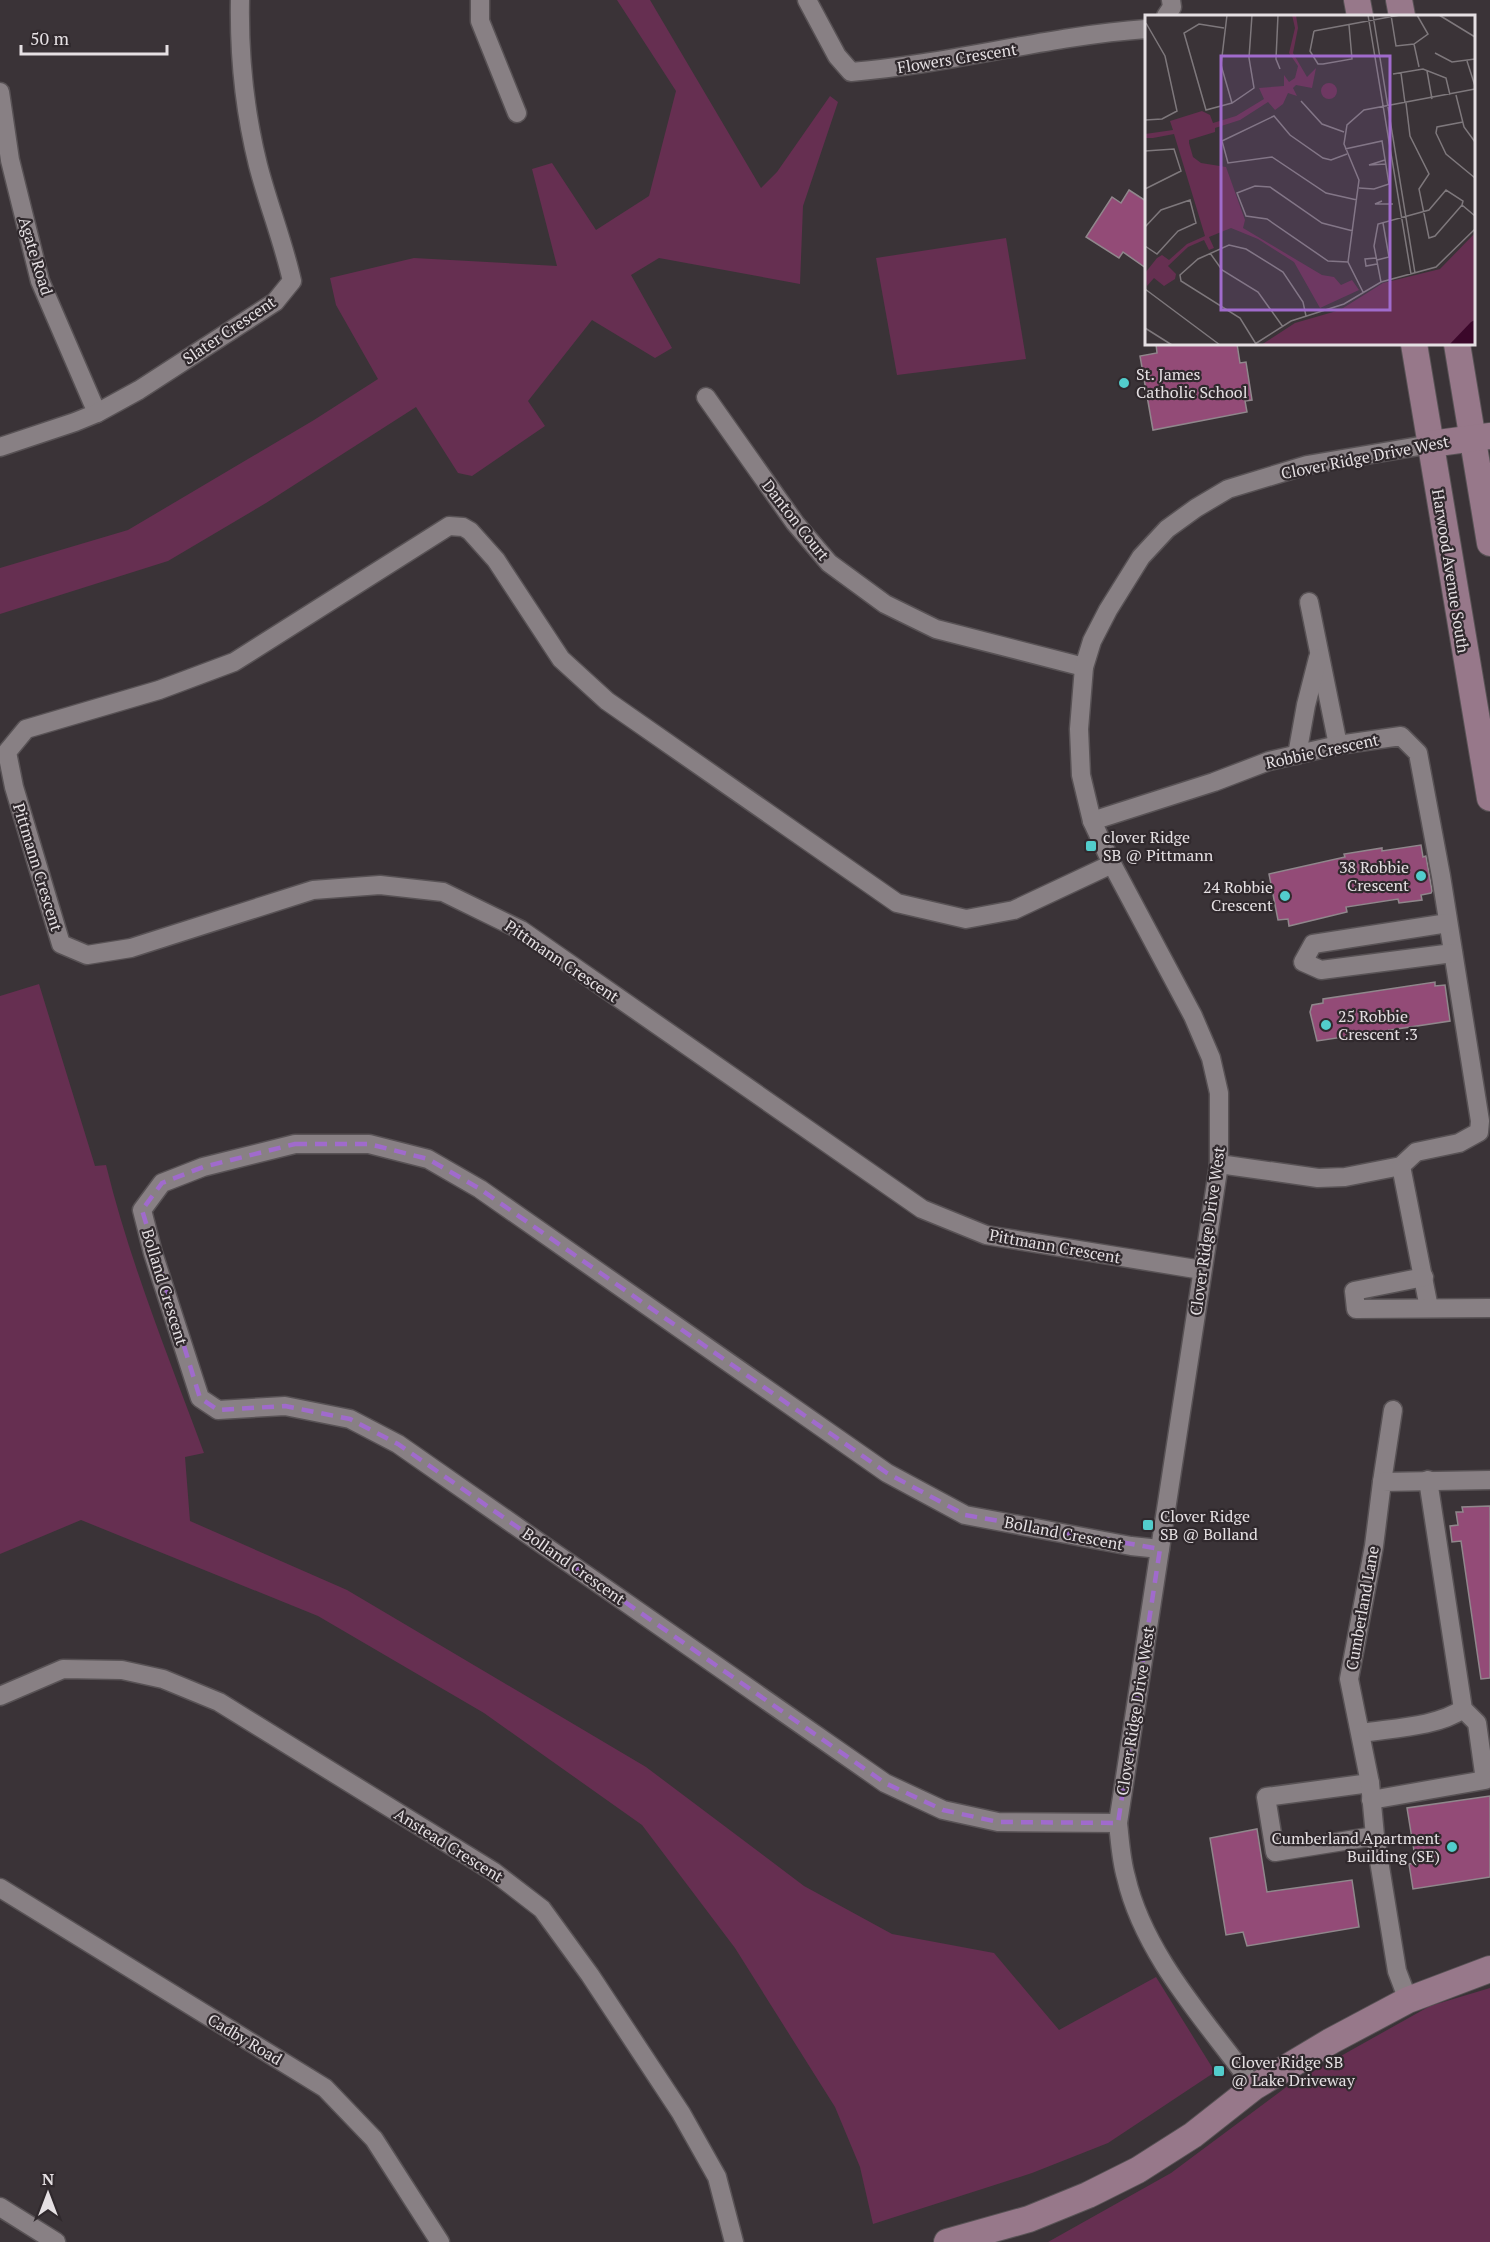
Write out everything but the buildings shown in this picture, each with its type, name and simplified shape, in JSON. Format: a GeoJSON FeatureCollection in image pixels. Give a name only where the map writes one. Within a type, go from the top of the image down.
{"type":"FeatureCollection","features":[{"type":"Feature","properties":{"kind":"main road"},"geometry":{"type":"LineString","coordinates":[[1357,0],[1360,15]]}},
{"type":"Feature","properties":{"kind":"main road"},"geometry":{"type":"LineString","coordinates":[[1399,0],[1402,15]]}},
{"type":"Feature","properties":{"kind":"main road","name":"Harwood Avenue South"},"geometry":{"type":"LineString","coordinates":[[1414,345],[1490,798]]}},
{"type":"Feature","properties":{"kind":"main road"},"geometry":{"type":"LineString","coordinates":[[1457,345],[1481,437],[1490,543]]}},
{"type":"Feature","properties":{"kind":"main road","name":"Clover Ridge Drive West"},"geometry":{"type":"LineString","coordinates":[[1431,444],[1481,437]]}},
{"type":"Feature","properties":{"kind":"main road"},"geometry":{"type":"LineString","coordinates":[[947,2242],[1029,2219],[1088,2195],[1138,2170],[1193,2135],[1254,2087],[1331,2041],[1408,2000],[1490,1969]]}},
{"type":"Feature","properties":{"kind":"street","name":"Slater Crescent"},"geometry":{"type":"LineString","coordinates":[[0,447],[97,413],[139,390],[275,302],[292,281],[283,242],[258,165],[245,89],[240,0]]}},
{"type":"Feature","properties":{"kind":"street"},"geometry":{"type":"LineString","coordinates":[[480,0],[480,21],[517,113]]}},
{"type":"Feature","properties":{"kind":"street","name":"Flowers Crescent"},"geometry":{"type":"LineString","coordinates":[[807,0],[837,56],[850,72],[899,68],[1145,29]]}},
{"type":"Feature","properties":{"kind":"street"},"geometry":{"type":"LineString","coordinates":[[1167,15],[1172,7],[1171,0]]}},
{"type":"Feature","properties":{"kind":"street","name":"Agate Road"},"geometry":{"type":"LineString","coordinates":[[0,92],[10,160],[40,281],[97,413]]}},
{"type":"Feature","properties":{"kind":"street","name":"Danton Court"},"geometry":{"type":"LineString","coordinates":[[706,396],[795,523],[829,563],[876,597],[936,629],[1084,667]]}},
{"type":"Feature","properties":{"kind":"street","name":"Clover Ridge Drive West"},"geometry":{"type":"LineString","coordinates":[[1254,2087],[1172,1977],[1142,1921],[1126,1878],[1118,1823],[1219,1164],[1218,1093],[1211,1058],[1193,1016],[1112,864],[1092,821],[1081,775],[1079,729],[1084,667],[1092,641],[1108,610],[1141,557],[1167,529],[1196,508],[1228,489],[1306,465],[1431,444]]}},
{"type":"Feature","properties":{"kind":"street","name":"Pittmann Crescent"},"geometry":{"type":"LineString","coordinates":[[1112,864],[1014,910],[966,919],[897,903],[607,701],[561,659],[496,560],[470,531],[456,526],[449,526],[234,663],[159,690],[26,729],[7,752],[14,787],[61,944],[87,955],[131,948],[313,890],[380,885],[443,892],[520,930],[922,1209],[987,1235],[1202,1270]]}},
{"type":"Feature","properties":{"kind":"street"},"geometry":{"type":"LineString","coordinates":[[1309,602],[1338,745]]}},
{"type":"Feature","properties":{"kind":"street"},"geometry":{"type":"LineString","coordinates":[[1297,755],[1306,705],[1319,656]]}},
{"type":"Feature","properties":{"kind":"street","name":"Robbie Crescent"},"geometry":{"type":"LineString","coordinates":[[1092,821],[1214,782],[1260,764],[1338,745],[1401,736],[1418,753],[1453,953],[1480,1121],[1479,1131],[1459,1143],[1416,1152],[1401,1166],[1345,1177],[1318,1178],[1219,1164]]}},
{"type":"Feature","properties":{"kind":"street"},"geometry":{"type":"LineString","coordinates":[[1448,923],[1313,944],[1303,962],[1321,970],[1453,953]]}},
{"type":"Feature","properties":{"kind":"street","name":"Bolland Crescent"},"geometry":{"type":"LineString","coordinates":[[1118,1823],[998,1822],[943,1810],[885,1782],[398,1444],[350,1419],[285,1406],[218,1410],[200,1398],[141,1210],[162,1183],[203,1167],[295,1144],[369,1144],[428,1159],[480,1189],[906,1484],[965,1515],[1131,1546],[1160,1549]]}},
{"type":"Feature","properties":{"kind":"street"},"geometry":{"type":"LineString","coordinates":[[1401,1166],[1429,1308]]}},
{"type":"Feature","properties":{"kind":"street"},"geometry":{"type":"LineString","coordinates":[[1424,1277],[1354,1292],[1356,1309],[1490,1308]]}},
{"type":"Feature","properties":{"kind":"street","name":"Cumberland Lane"},"geometry":{"type":"LineString","coordinates":[[1393,1410],[1374,1546],[1349,1679],[1371,1791],[1375,1836],[1397,1971],[1408,2000]]}},
{"type":"Feature","properties":{"kind":"street"},"geometry":{"type":"LineString","coordinates":[[1375,1836],[1275,1852],[1266,1797],[1371,1791],[1485,1780],[1477,1723],[1462,1708],[1428,1480]]}},
{"type":"Feature","properties":{"kind":"street"},"geometry":{"type":"LineString","coordinates":[[1382,1482],[1490,1480]]}},
{"type":"Feature","properties":{"kind":"street","name":"Anstead Crescent"},"geometry":{"type":"LineString","coordinates":[[0,1696],[63,1669],[122,1670],[163,1679],[219,1702],[494,1872],[542,1909],[590,1975],[681,2113],[717,2177],[734,2242]]}},
{"type":"Feature","properties":{"kind":"street"},"geometry":{"type":"LineString","coordinates":[[1361,1732],[1416,1725],[1450,1717],[1462,1708]]}},
{"type":"Feature","properties":{"kind":"street","name":"Cadby Road"},"geometry":{"type":"LineString","coordinates":[[0,1888],[325,2088],[374,2139],[440,2242]]}},
{"type":"Feature","properties":{"kind":"street"},"geometry":{"type":"LineString","coordinates":[[0,2207],[56,2242]]}},
{"type":"Feature","properties":{"kind":"highlighted area"},"geometry":{"type":"Polygon","coordinates":[[[295,1144],[369,1144],[428,1159],[480,1189],[887,1473],[965,1515],[1160,1549],[1118,1823],[998,1822],[943,1810],[885,1783],[398,1444],[350,1419],[285,1406],[218,1410],[200,1398],[142,1210],[162,1183],[203,1167],[295,1144]]]}},
{"type":"Feature","properties":{"kind":"shaded area"},"geometry":{"type":"Polygon","coordinates":[[[617,0],[650,0],[761,188],[777,172],[830,96],[838,102],[803,206],[800,284],[659,258],[631,275],[672,348],[655,358],[592,320],[528,401],[545,426],[472,476],[458,473],[416,407],[266,503],[168,561],[0,614],[0,568],[128,530],[314,420],[378,379],[336,305],[330,278],[414,258],[557,266],[532,169],[552,163],[596,230],[649,196],[676,91],[617,0]]]}},
{"type":"Feature","properties":{"kind":"shaded area"},"geometry":{"type":"Polygon","coordinates":[[[1006,238],[1026,359],[897,375],[876,258],[1006,238]]]}},
{"type":"Feature","properties":{"kind":"shaded area"},"geometry":{"type":"Polygon","coordinates":[[[39,984],[95,1166],[106,1165],[138,1274],[204,1453],[185,1457],[190,1521],[347,1590],[646,1767],[804,1886],[892,1934],[994,1953],[1059,2030],[1156,1977],[1215,2072],[1108,2143],[1032,2173],[873,2224],[860,2167],[835,2107],[735,1948],[642,1825],[484,1713],[318,1616],[81,1520],[0,1554],[0,996],[39,984]]]}},
{"type":"Feature","properties":{"kind":"shaded area"},"geometry":{"type":"Polygon","coordinates":[[[1490,1988],[1490,2242],[1048,2242],[1171,2173],[1289,2085],[1430,2006],[1490,1988]]]}},
{"type":"Feature","properties":{"kind":"place","name":"St. James Catholic School"},"geometry":{"type":"Point","coordinates":[1124,383]}},
{"type":"Feature","properties":{"kind":"place","name":"clover Ridge SB @ Pittmann"},"geometry":{"type":"Point","coordinates":[1091,846]}},
{"type":"Feature","properties":{"kind":"place","name":"38 Robbie Crescent"},"geometry":{"type":"Point","coordinates":[1421,876]}},
{"type":"Feature","properties":{"kind":"place","name":"24 Robbie Crescent"},"geometry":{"type":"Point","coordinates":[1285,896]}},
{"type":"Feature","properties":{"kind":"place","name":"25 Robbie Crescent :3"},"geometry":{"type":"Point","coordinates":[1326,1025]}},
{"type":"Feature","properties":{"kind":"place","name":"Clover Ridge SB @ Bolland"},"geometry":{"type":"Point","coordinates":[1148,1525]}},
{"type":"Feature","properties":{"kind":"place","name":"Cumberland Apartment Building (SE)"},"geometry":{"type":"Point","coordinates":[1452,1847]}},
{"type":"Feature","properties":{"kind":"place","name":"Clover Ridge SB @ Lake Driveway"},"geometry":{"type":"Point","coordinates":[1219,2071]}}]}
